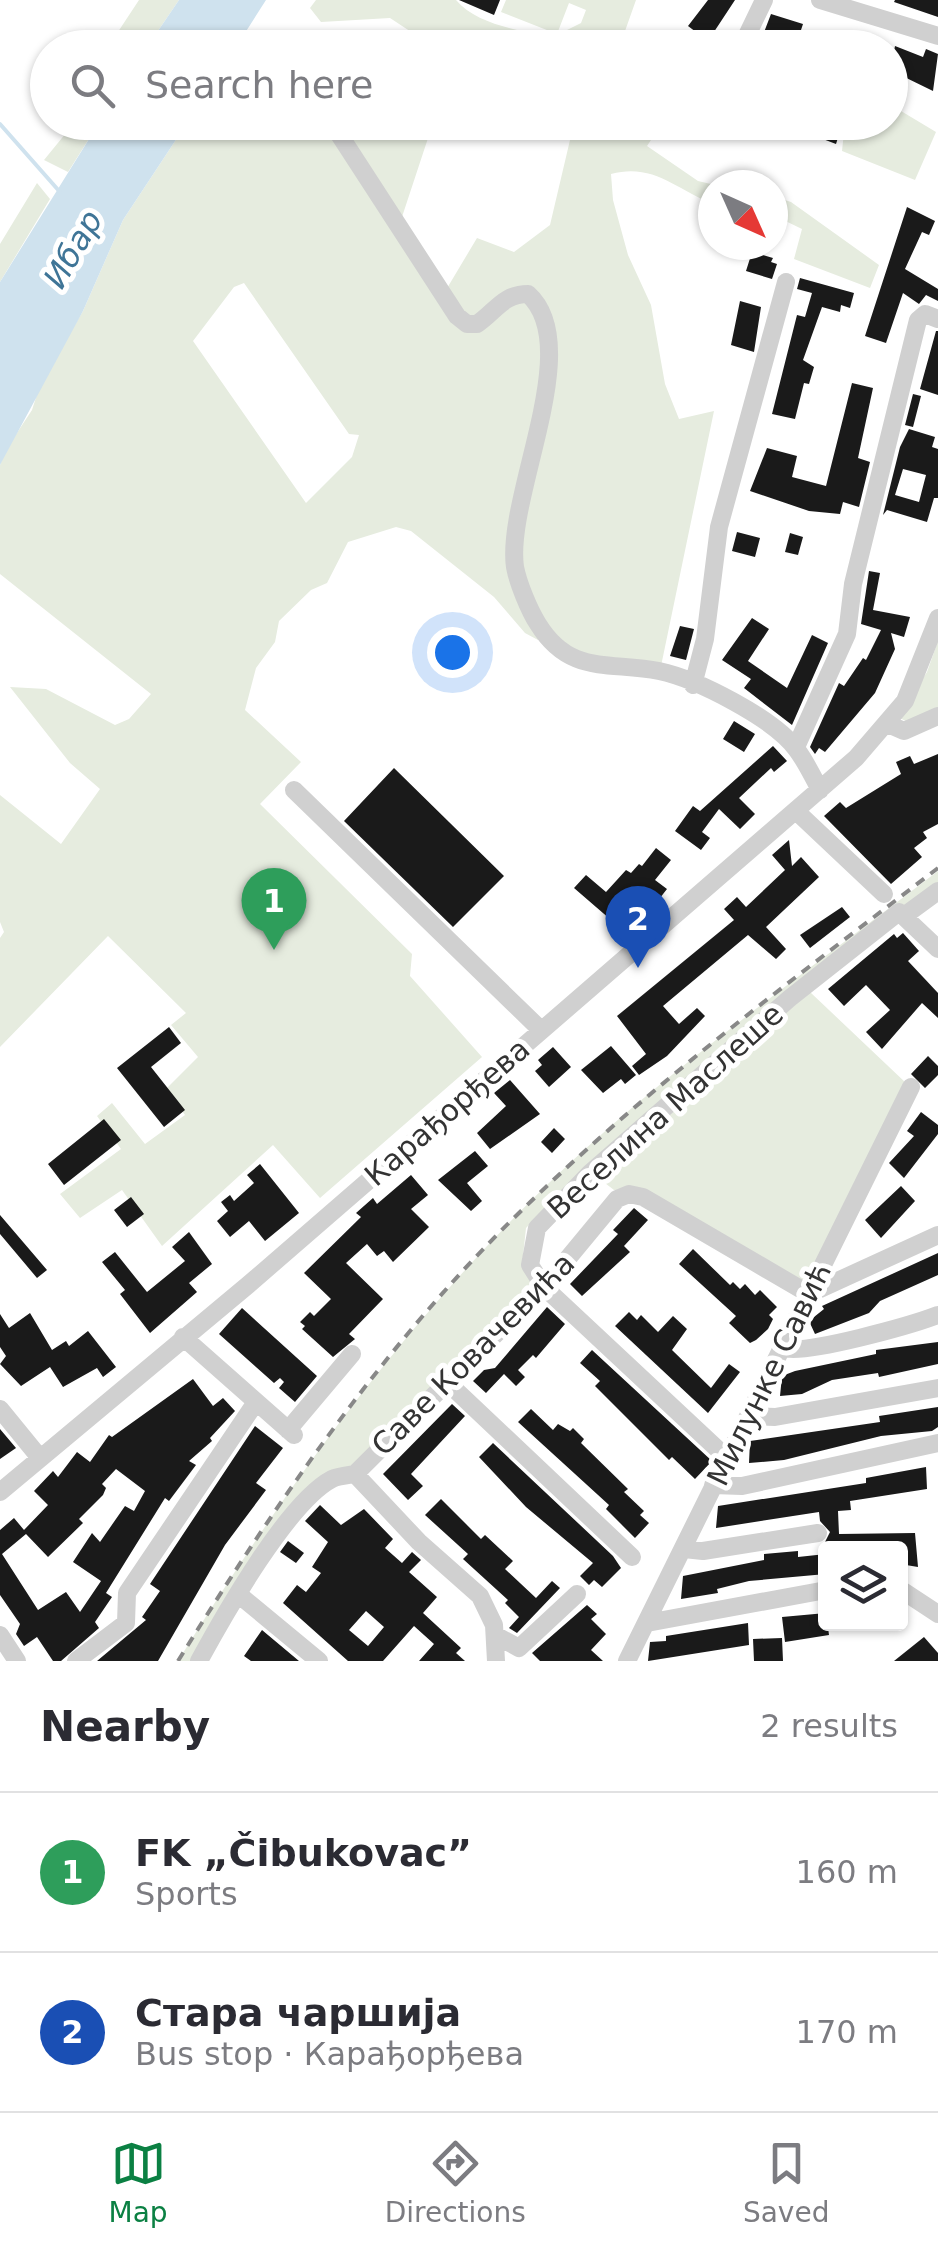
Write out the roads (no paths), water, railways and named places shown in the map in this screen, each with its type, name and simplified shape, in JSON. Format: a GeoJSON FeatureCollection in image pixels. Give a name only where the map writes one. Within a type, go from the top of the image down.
{"type":"FeatureCollection","features":[{"type":"Feature","properties":{"kind":"street"},"geometry":{"type":"LineString","coordinates":[[750,30],[764,0]]}},
{"type":"Feature","properties":{"kind":"street"},"geometry":{"type":"LineString","coordinates":[[820,0],[938,36]]}},
{"type":"Feature","properties":{"kind":"street"},"geometry":{"type":"LineString","coordinates":[[343,140],[457,316],[467,324],[477,324],[507,297],[519,294],[528,294],[540,304],[547,381],[542,428],[520,493],[515,567],[538,625],[577,661],[599,668],[660,671],[740,705],[796,747],[820,790]]}},
{"type":"Feature","properties":{"kind":"street"},"geometry":{"type":"LineString","coordinates":[[693,685],[705,638],[719,527],[786,282]]}},
{"type":"Feature","properties":{"kind":"street"},"geometry":{"type":"LineString","coordinates":[[796,747],[847,634],[853,584],[918,320],[925,314],[938,319]]}},
{"type":"Feature","properties":{"kind":"street","name":"Карађорђева"},"geometry":{"type":"LineString","coordinates":[[0,1492],[820,790],[888,724],[918,678],[938,618]]}},
{"type":"Feature","properties":{"kind":"street"},"geometry":{"type":"LineString","coordinates":[[888,724],[904,731],[938,716]]}},
{"type":"Feature","properties":{"kind":"street"},"geometry":{"type":"LineString","coordinates":[[294,790],[541,1030]]}},
{"type":"Feature","properties":{"kind":"street"},"geometry":{"type":"LineString","coordinates":[[796,811],[884,894]]}},
{"type":"Feature","properties":{"kind":"street","name":"Веселина Маслеше"},"geometry":{"type":"LineString","coordinates":[[544,1286],[530,1265],[538,1228],[569,1195],[790,998],[938,891]]}},
{"type":"Feature","properties":{"kind":"street"},"geometry":{"type":"LineString","coordinates":[[902,914],[938,949]]}},
{"type":"Feature","properties":{"kind":"street","name":"Милунке Савић"},"geometry":{"type":"LineString","coordinates":[[627,1661],[911,1087]]}},
{"type":"Feature","properties":{"kind":"street","name":"Саве Ковачевића"},"geometry":{"type":"LineString","coordinates":[[198,1661],[291,1518],[332,1478],[355,1474],[544,1286],[618,1199],[629,1194],[643,1197],[809,1294]]}},
{"type":"Feature","properties":{"kind":"street"},"geometry":{"type":"LineString","coordinates":[[809,1294],[938,1235]]}},
{"type":"Feature","properties":{"kind":"street"},"geometry":{"type":"LineString","coordinates":[[544,1286],[727,1458]]}},
{"type":"Feature","properties":{"kind":"street"},"geometry":{"type":"LineString","coordinates":[[784,1348],[796,1350],[835,1342],[938,1315]]}},
{"type":"Feature","properties":{"kind":"street"},"geometry":{"type":"LineString","coordinates":[[183,1338],[291,1432],[352,1354]]}},
{"type":"Feature","properties":{"kind":"street"},"geometry":{"type":"LineString","coordinates":[[448,1383],[632,1557]]}},
{"type":"Feature","properties":{"kind":"street"},"geometry":{"type":"LineString","coordinates":[[748,1416],[775,1417],[938,1388]]}},
{"type":"Feature","properties":{"kind":"street"},"geometry":{"type":"LineString","coordinates":[[76,1661],[126,1623],[127,1593],[256,1402]]}},
{"type":"Feature","properties":{"kind":"street"},"geometry":{"type":"LineString","coordinates":[[0,1409],[40,1458]]}},
{"type":"Feature","properties":{"kind":"street"},"geometry":{"type":"LineString","coordinates":[[714,1485],[742,1486],[938,1443]]}},
{"type":"Feature","properties":{"kind":"street"},"geometry":{"type":"LineString","coordinates":[[355,1474],[419,1542],[480,1596],[496,1635],[496,1661]]}},
{"type":"Feature","properties":{"kind":"street"},"geometry":{"type":"LineString","coordinates":[[684,1549],[703,1550],[818,1534]]}},
{"type":"Feature","properties":{"kind":"street"},"geometry":{"type":"LineString","coordinates":[[647,1623],[818,1591]]}},
{"type":"Feature","properties":{"kind":"street"},"geometry":{"type":"LineString","coordinates":[[238,1594],[318,1661]]}},
{"type":"Feature","properties":{"kind":"street"},"geometry":{"type":"LineString","coordinates":[[496,1635],[519,1648],[577,1594]]}},
{"type":"Feature","properties":{"kind":"street"},"geometry":{"type":"LineString","coordinates":[[908,1594],[938,1614]]}},
{"type":"Feature","properties":{"kind":"street"},"geometry":{"type":"LineString","coordinates":[[0,1635],[17,1661]]}},
{"type":"Feature","properties":{"kind":"water"},"geometry":{"type":"Polygon","coordinates":[[[179,0],[266,0],[247,30],[159,30],[179,0]]]}},
{"type":"Feature","properties":{"kind":"water","name":"Ибар"},"geometry":{"type":"Polygon","coordinates":[[[88,140],[176,140],[123,220],[83,311],[0,465],[0,282],[88,140]]]}},
{"type":"Feature","properties":{"kind":"waterway"},"geometry":{"type":"LineString","coordinates":[[0,124],[60,192]]}},
{"type":"Feature","properties":{"kind":"railway"},"geometry":{"type":"LineString","coordinates":[[178,1661],[336,1425],[472,1261],[621,1119],[938,868]]}},
{"type":"Feature","properties":{"kind":"place","name":"FK „Čibukovac”"},"geometry":{"type":"Point","coordinates":[274,950]}},
{"type":"Feature","properties":{"kind":"place","name":"Стара чаршија"},"geometry":{"type":"Point","coordinates":[638,968]}}]}
